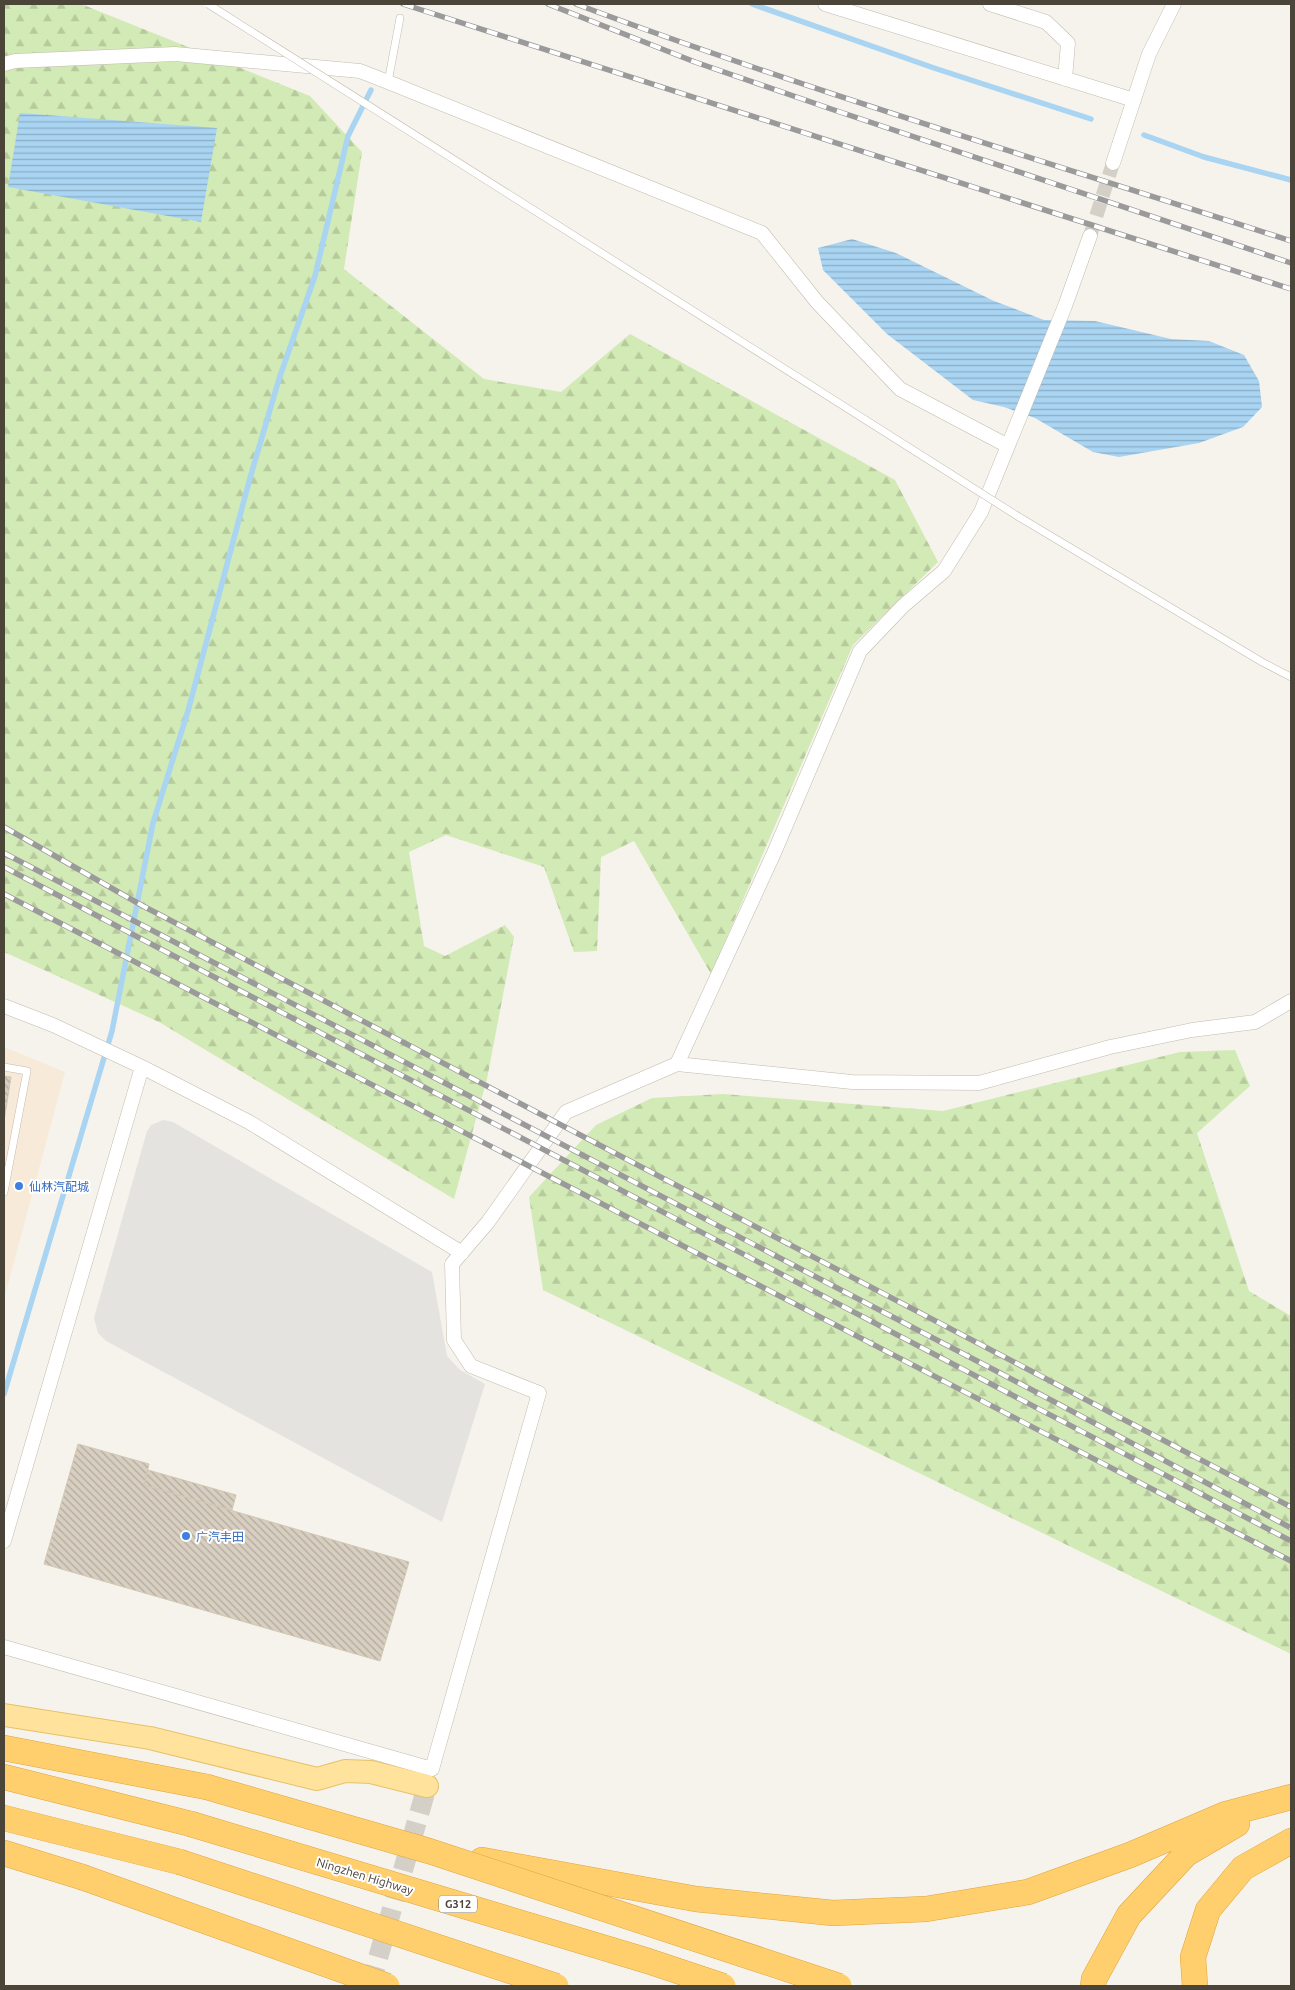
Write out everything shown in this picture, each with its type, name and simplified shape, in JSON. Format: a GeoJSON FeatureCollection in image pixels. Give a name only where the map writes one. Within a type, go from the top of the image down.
{"type":"FeatureCollection","features":[{"type":"Feature","properties":{"kind":"highway"},"geometry":{"type":"LineString","coordinates":[[4,1748],[208,1787],[429,1850],[839,1986]]}},
{"type":"Feature","properties":{"kind":"highway","name":"Ningzhen Highway"},"geometry":{"type":"LineString","coordinates":[[4,1777],[191,1824],[648,1960],[723,1986]]}},
{"type":"Feature","properties":{"kind":"highway"},"geometry":{"type":"LineString","coordinates":[[429,1850],[696,1899],[833,1913],[926,1909],[1028,1892],[1130,1856],[1226,1814],[1291,1797]]}},
{"type":"Feature","properties":{"kind":"highway"},"geometry":{"type":"LineString","coordinates":[[1093,1986],[1130,1915],[1186,1854],[1240,1822],[1291,1797]]}},
{"type":"Feature","properties":{"kind":"highway"},"geometry":{"type":"LineString","coordinates":[[4,1818],[180,1862],[556,1986]]}},
{"type":"Feature","properties":{"kind":"highway"},"geometry":{"type":"LineString","coordinates":[[1195,1986],[1192,1957],[1208,1910],[1244,1868],[1291,1841]]}},
{"type":"Feature","properties":{"kind":"highway"},"geometry":{"type":"LineString","coordinates":[[4,1853],[82,1877],[387,1986]]}},
{"type":"Feature","properties":{"kind":"main road"},"geometry":{"type":"LineString","coordinates":[[4,1715],[150,1738],[317,1779],[345,1772],[371,1772],[430,1777]]}},
{"type":"Feature","properties":{"kind":"street"},"geometry":{"type":"LineString","coordinates":[[825,4],[1134,100]]}},
{"type":"Feature","properties":{"kind":"street"},"geometry":{"type":"LineString","coordinates":[[990,4],[1046,22],[1068,43],[1064,79]]}},
{"type":"Feature","properties":{"kind":"street"},"geometry":{"type":"LineString","coordinates":[[1113,163],[1149,54],[1174,4]]}},
{"type":"Feature","properties":{"kind":"street"},"geometry":{"type":"LineString","coordinates":[[4,64],[175,54],[360,71],[762,233],[817,302],[900,389],[1008,446]]}},
{"type":"Feature","properties":{"kind":"street"},"geometry":{"type":"LineString","coordinates":[[677,1064],[774,853],[860,650],[903,606],[944,571],[981,512],[1019,424],[1090,236]]}},
{"type":"Feature","properties":{"kind":"street"},"geometry":{"type":"LineString","coordinates":[[4,1647],[430,1777],[539,1393],[471,1366],[454,1340],[452,1264],[488,1222],[566,1112],[677,1064],[852,1082],[979,1084],[1110,1046],[1192,1030],[1255,1022],[1291,1000]]}},
{"type":"Feature","properties":{"kind":"street"},"geometry":{"type":"LineString","coordinates":[[4,1006],[52,1025],[142,1067],[249,1122],[462,1253]]}},
{"type":"Feature","properties":{"kind":"street"},"geometry":{"type":"LineString","coordinates":[[4,1541],[142,1067]]}},
{"type":"Feature","properties":{"kind":"lane"},"geometry":{"type":"LineString","coordinates":[[208,4],[1019,517],[1262,662],[1291,677]]}},
{"type":"Feature","properties":{"kind":"lane"},"geometry":{"type":"LineString","coordinates":[[388,82],[400,18]]}},
{"type":"Feature","properties":{"kind":"lane"},"geometry":{"type":"LineString","coordinates":[[4,1067],[27,1071],[4,1192]]}},
{"type":"Feature","properties":{"kind":"lane"},"geometry":{"type":"LineString","coordinates":[[4,1141],[13,1143]]}},
{"type":"Feature","properties":{"kind":"shaded area","name":"仙林汽配城"},"geometry":{"type":"Polygon","coordinates":[[[4,1047],[65,1072],[4,1299],[4,1047]]]}},
{"type":"Feature","properties":{"kind":"shaded area"},"geometry":{"type":"Polygon","coordinates":[[[163,1120],[173,1122],[432,1272],[447,1356],[460,1370],[485,1384],[442,1522],[106,1341],[98,1333],[94,1318],[147,1131],[151,1125],[163,1120]]]}},
{"type":"Feature","properties":{"kind":"green space"},"geometry":{"type":"Polygon","coordinates":[[[4,4],[81,4],[310,96],[362,152],[344,269],[484,379],[561,392],[630,334],[895,480],[938,562],[853,645],[711,974],[634,841],[601,857],[597,951],[574,952],[544,867],[446,835],[409,852],[424,946],[445,956],[505,925],[514,937],[487,1079],[454,1199],[159,1022],[4,952],[4,4]]]}},
{"type":"Feature","properties":{"kind":"green space"},"geometry":{"type":"Polygon","coordinates":[[[1235,1050],[1250,1086],[1197,1133],[1249,1291],[1291,1316],[1291,1654],[543,1290],[529,1197],[596,1125],[652,1098],[723,1094],[943,1111],[1180,1052],[1235,1050]]]}},
{"type":"Feature","properties":{"kind":"water"},"geometry":{"type":"Polygon","coordinates":[[[20,113],[217,128],[201,222],[8,187],[20,113]]]}},
{"type":"Feature","properties":{"kind":"water"},"geometry":{"type":"Polygon","coordinates":[[[852,239],[896,253],[994,301],[1044,320],[1095,321],[1171,339],[1209,341],[1244,355],[1259,381],[1262,407],[1243,427],[1199,443],[1119,457],[1093,452],[1035,418],[1004,407],[973,400],[887,334],[823,270],[818,248],[852,239]]]}},
{"type":"Feature","properties":{"kind":"building"},"geometry":{"type":"Polygon","coordinates":[[[4,1076],[11,1077],[4,1121],[4,1076]]]}},
{"type":"Feature","properties":{"kind":"building","name":"广汽丰田"},"geometry":{"type":"Polygon","coordinates":[[[78,1444],[149,1464],[144,1485],[409,1562],[380,1661],[44,1564],[78,1444]]]}},
{"type":"Feature","properties":{"kind":"building"},"geometry":{"type":"Polygon","coordinates":[[[148,1470],[236,1495],[232,1510],[144,1485],[148,1470]]]}},
{"type":"Feature","properties":{"kind":"waterway"},"geometry":{"type":"LineString","coordinates":[[752,4],[934,68],[1091,119]]}},
{"type":"Feature","properties":{"kind":"waterway"},"geometry":{"type":"LineString","coordinates":[[4,1394],[112,1031],[153,823],[188,711],[250,478],[279,379],[315,276],[348,136],[371,90]]}},
{"type":"Feature","properties":{"kind":"waterway"},"geometry":{"type":"LineString","coordinates":[[1144,135],[1204,157],[1291,180]]}},
{"type":"Feature","properties":{"kind":"tunnel"},"geometry":{"type":"LineString","coordinates":[[1090,236],[1113,163]]}},
{"type":"Feature","properties":{"kind":"tunnel"},"geometry":{"type":"LineString","coordinates":[[370,1986],[427,1786]]}},
{"type":"Feature","properties":{"kind":"railway"},"geometry":{"type":"LineString","coordinates":[[403,4],[1291,289]]}},
{"type":"Feature","properties":{"kind":"railway"},"geometry":{"type":"LineString","coordinates":[[548,4],[695,62],[1291,263]]}},
{"type":"Feature","properties":{"kind":"railway"},"geometry":{"type":"LineString","coordinates":[[576,4],[842,97],[1291,241]]}},
{"type":"Feature","properties":{"kind":"railway"},"geometry":{"type":"LineString","coordinates":[[4,827],[143,906],[1291,1507]]}},
{"type":"Feature","properties":{"kind":"railway"},"geometry":{"type":"LineString","coordinates":[[4,853],[1002,1374],[1291,1528]]}},
{"type":"Feature","properties":{"kind":"railway"},"geometry":{"type":"LineString","coordinates":[[4,867],[1291,1541]]}},
{"type":"Feature","properties":{"kind":"railway"},"geometry":{"type":"LineString","coordinates":[[4,894],[1291,1561]]}},
{"type":"Feature","properties":{"kind":"place","name":"仙林汽配城"},"geometry":{"type":"Point","coordinates":[19,1186]}},
{"type":"Feature","properties":{"kind":"place","name":"广汽丰田"},"geometry":{"type":"Point","coordinates":[186,1536]}}]}
